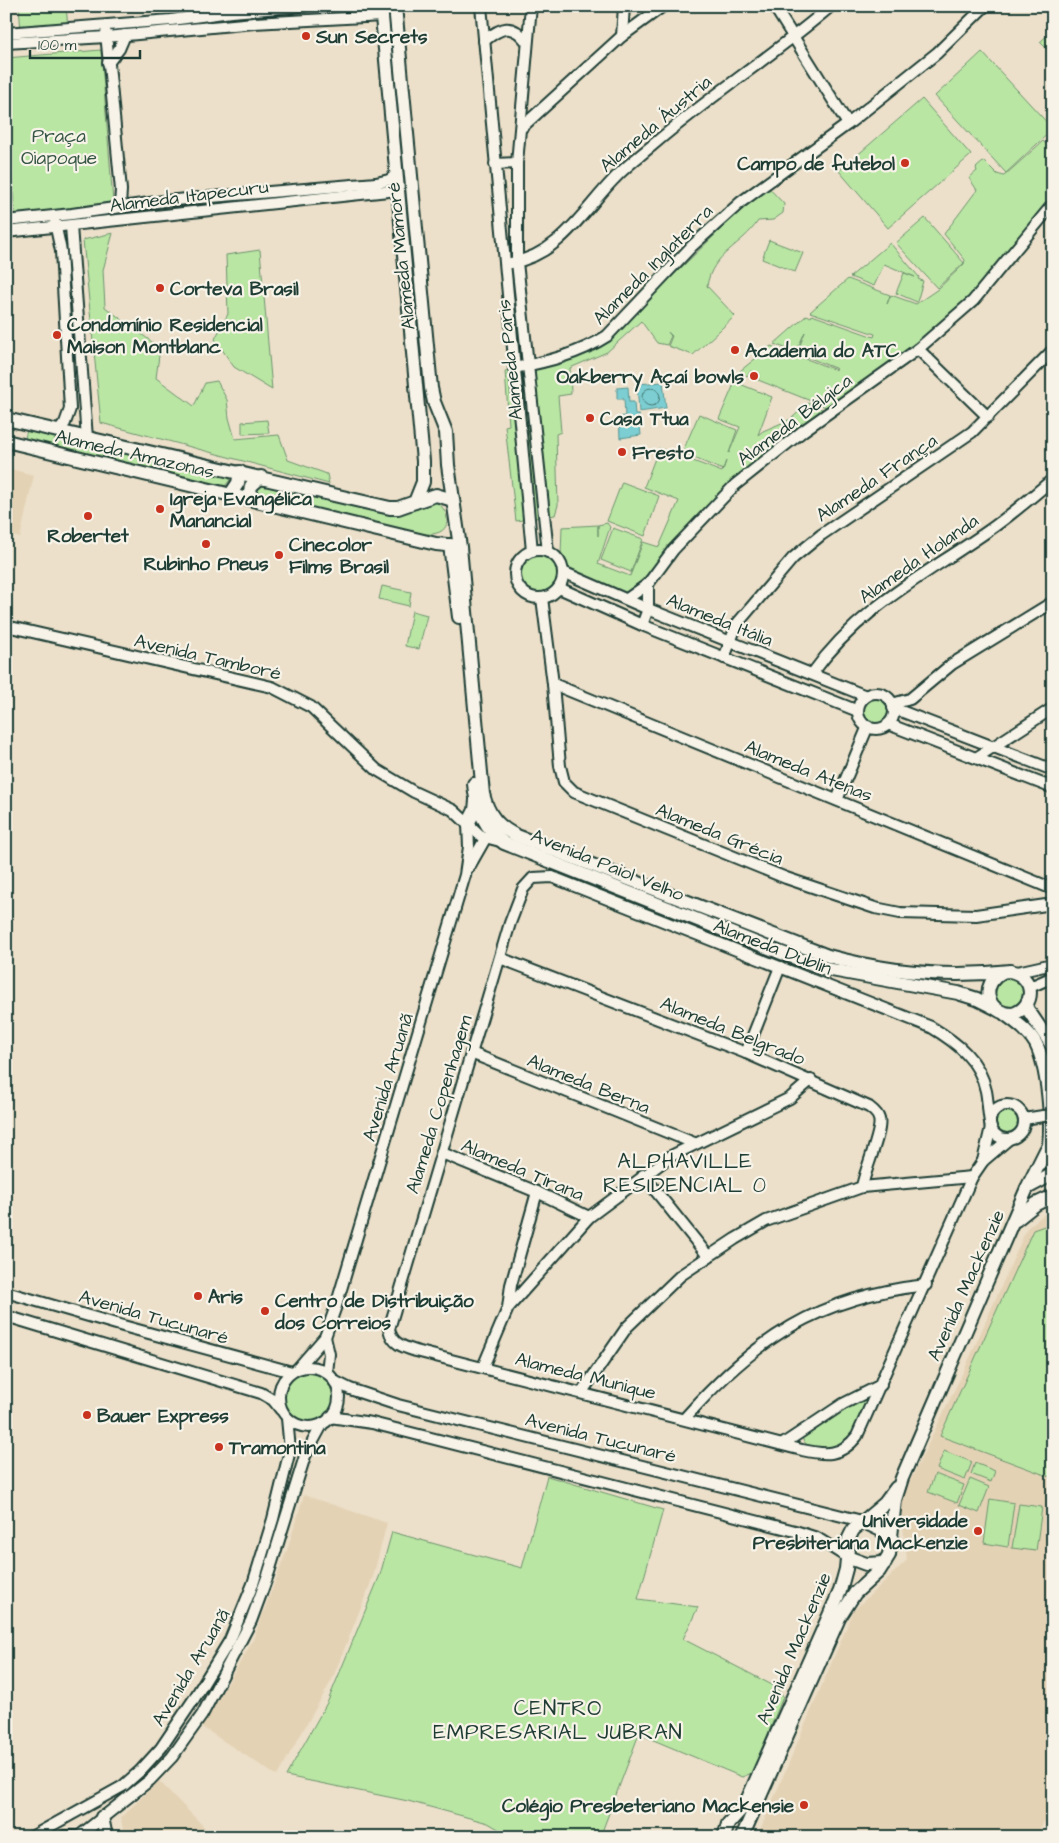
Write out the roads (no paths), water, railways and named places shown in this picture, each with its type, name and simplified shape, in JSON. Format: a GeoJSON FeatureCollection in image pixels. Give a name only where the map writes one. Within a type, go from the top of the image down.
{"type":"FeatureCollection","features":[{"type":"Feature","properties":{"kind":"main road","name":"Alameda Mamoré"},"geometry":{"type":"LineString","coordinates":[[395,6],[427,342],[434,402],[446,432],[456,523],[455,546]]}},
{"type":"Feature","properties":{"kind":"main road","name":"Alameda Mamoré"},"geometry":{"type":"LineString","coordinates":[[381,11],[423,482],[415,502]]}},
{"type":"Feature","properties":{"kind":"main road"},"geometry":{"type":"LineString","coordinates":[[390,113],[404,111]]}},
{"type":"Feature","properties":{"kind":"main road"},"geometry":{"type":"LineString","coordinates":[[412,344],[427,342]]}},
{"type":"Feature","properties":{"kind":"main road","name":"Alameda Amazonas"},"geometry":{"type":"LineString","coordinates":[[6,419],[390,508],[398,508],[436,494],[453,500]]}},
{"type":"Feature","properties":{"kind":"main road"},"geometry":{"type":"LineString","coordinates":[[20,445],[19,433],[26,424]]}},
{"type":"Feature","properties":{"kind":"main road"},"geometry":{"type":"LineString","coordinates":[[6,426],[6,432]]}},
{"type":"Feature","properties":{"kind":"main road","name":"Alameda Amazonas"},"geometry":{"type":"LineString","coordinates":[[6,441],[249,500],[455,546]]}},
{"type":"Feature","properties":{"kind":"main road"},"geometry":{"type":"LineString","coordinates":[[230,495],[238,484],[240,472]]}},
{"type":"Feature","properties":{"kind":"main road"},"geometry":{"type":"LineString","coordinates":[[249,500],[251,486],[262,477]]}},
{"type":"Feature","properties":{"kind":"main road"},"geometry":{"type":"LineString","coordinates":[[424,540],[446,536],[456,523]]}},
{"type":"Feature","properties":{"kind":"main road","name":"Avenida Paiol Velho"},"geometry":{"type":"LineString","coordinates":[[455,546],[476,800],[485,823],[492,833],[504,843],[818,966],[857,976],[958,993],[977,999],[1005,1014],[1029,1034],[1040,1054],[1045,1078],[1050,1126],[1046,1166],[1053,1173]]}},
{"type":"Feature","properties":{"kind":"main road","name":"Avenida Paiol Velho"},"geometry":{"type":"LineString","coordinates":[[455,546],[483,794],[486,806],[498,825],[517,836],[828,956],[858,964],[911,971],[962,974],[1017,972]]}},
{"type":"Feature","properties":{"kind":"main road"},"geometry":{"type":"LineString","coordinates":[[468,824],[476,800]]}},
{"type":"Feature","properties":{"kind":"main road"},"geometry":{"type":"LineString","coordinates":[[993,1007],[989,1000],[989,986],[992,979],[1003,972]]}},
{"type":"Feature","properties":{"kind":"main road"},"geometry":{"type":"LineString","coordinates":[[1005,1014],[1013,1014],[1026,1007],[1030,1000],[1030,987],[1023,976],[1017,972]]}},
{"type":"Feature","properties":{"kind":"main road"},"geometry":{"type":"LineString","coordinates":[[1026,1007],[1053,1047]]}},
{"type":"Feature","properties":{"kind":"main road","name":"Avenida Mackenzie"},"geometry":{"type":"LineString","coordinates":[[744,1833],[839,1618],[855,1593],[885,1563],[892,1544],[894,1508],[901,1480],[1014,1222],[1027,1188],[1049,1147]]}},
{"type":"Feature","properties":{"kind":"main road"},"geometry":{"type":"LineString","coordinates":[[1027,1188],[1053,1173]]}},
{"type":"Feature","properties":{"kind":"main road"},"geometry":{"type":"LineString","coordinates":[[1014,1222],[1036,1204],[1053,1196]]}},
{"type":"Feature","properties":{"kind":"main road","name":"Avenida Mackenzie"},"geometry":{"type":"LineString","coordinates":[[726,1832],[745,1805],[792,1702],[843,1582],[849,1538],[853,1530],[862,1521],[885,1503],[901,1480]]}},
{"type":"Feature","properties":{"kind":"main road"},"geometry":{"type":"LineString","coordinates":[[862,1521],[880,1530],[892,1544]]}},
{"type":"Feature","properties":{"kind":"main road"},"geometry":{"type":"LineString","coordinates":[[847,1557],[866,1564],[885,1563]]}},
{"type":"Feature","properties":{"kind":"main road"},"geometry":{"type":"LineString","coordinates":[[102,1817],[106,1837]]}},
{"type":"Feature","properties":{"kind":"main road"},"geometry":{"type":"LineString","coordinates":[[726,1832],[740,1824],[744,1833]]}},
{"type":"Feature","properties":{"kind":"main road"},"geometry":{"type":"LineString","coordinates":[[65,1837],[80,1836]]}},
{"type":"Feature","properties":{"kind":"street"},"geometry":{"type":"LineString","coordinates":[[6,33],[105,26],[304,6]]}},
{"type":"Feature","properties":{"kind":"street"},"geometry":{"type":"LineString","coordinates":[[365,18],[368,16],[368,6]]}},
{"type":"Feature","properties":{"kind":"street","name":"Alameda Paris"},"geometry":{"type":"LineString","coordinates":[[481,6],[532,551]]}},
{"type":"Feature","properties":{"kind":"street","name":"Alameda Paris"},"geometry":{"type":"LineString","coordinates":[[531,6],[517,163],[517,262],[548,552]]}},
{"type":"Feature","properties":{"kind":"street"},"geometry":{"type":"LineString","coordinates":[[622,36],[624,6]]}},
{"type":"Feature","properties":{"kind":"street"},"geometry":{"type":"LineString","coordinates":[[521,128],[622,36],[663,6]]}},
{"type":"Feature","properties":{"kind":"street"},"geometry":{"type":"LineString","coordinates":[[774,6],[848,124]]}},
{"type":"Feature","properties":{"kind":"street","name":"Alameda Áustria"},"geometry":{"type":"LineString","coordinates":[[505,264],[517,262],[545,252],[558,242],[615,178],[685,117],[794,38],[831,6]]}},
{"type":"Feature","properties":{"kind":"street","name":"Alameda Inglaterra"},"geometry":{"type":"LineString","coordinates":[[514,368],[563,357],[593,345],[607,336],[692,246],[734,208],[762,185],[848,124],[937,53],[986,6]]}},
{"type":"Feature","properties":{"kind":"street"},"geometry":{"type":"LineString","coordinates":[[269,9],[269,22]]}},
{"type":"Feature","properties":{"kind":"street"},"geometry":{"type":"LineString","coordinates":[[254,10],[254,23]]}},
{"type":"Feature","properties":{"kind":"street"},"geometry":{"type":"LineString","coordinates":[[6,43],[125,36],[254,23],[365,18],[381,11]]}},
{"type":"Feature","properties":{"kind":"street"},"geometry":{"type":"LineString","coordinates":[[171,20],[172,32]]}},
{"type":"Feature","properties":{"kind":"street"},"geometry":{"type":"LineString","coordinates":[[105,26],[121,190],[120,206]]}},
{"type":"Feature","properties":{"kind":"street"},"geometry":{"type":"LineString","coordinates":[[484,41],[495,32],[509,29],[520,33],[527,42]]}},
{"type":"Feature","properties":{"kind":"street"},"geometry":{"type":"LineString","coordinates":[[108,64],[119,49],[125,36]]}},
{"type":"Feature","properties":{"kind":"street"},"geometry":{"type":"LineString","coordinates":[[495,164],[517,163]]}},
{"type":"Feature","properties":{"kind":"street","name":"Alameda Itapecuru"},"geometry":{"type":"LineString","coordinates":[[7,232],[159,216],[376,187],[396,175]]}},
{"type":"Feature","properties":{"kind":"street","name":"Alameda Itapecuru"},"geometry":{"type":"LineString","coordinates":[[6,221],[160,201],[376,187],[398,190]]}},
{"type":"Feature","properties":{"kind":"street"},"geometry":{"type":"LineString","coordinates":[[159,216],[160,201]]}},
{"type":"Feature","properties":{"kind":"street","name":"Alameda Bélgica"},"geometry":{"type":"LineString","coordinates":[[627,600],[648,584],[673,550],[735,486],[803,431],[918,349],[973,301],[1053,204]]}},
{"type":"Feature","properties":{"kind":"street"},"geometry":{"type":"LineString","coordinates":[[54,216],[61,251],[70,409],[59,431]]}},
{"type":"Feature","properties":{"kind":"street"},"geometry":{"type":"LineString","coordinates":[[6,217],[7,232]]}},
{"type":"Feature","properties":{"kind":"street"},"geometry":{"type":"LineString","coordinates":[[71,226],[86,438]]}},
{"type":"Feature","properties":{"kind":"street"},"geometry":{"type":"LineString","coordinates":[[918,349],[988,417]]}},
{"type":"Feature","properties":{"kind":"street","name":"Alameda França"},"geometry":{"type":"LineString","coordinates":[[724,658],[729,640],[737,624],[793,558],[837,523],[951,448],[988,417],[1053,350]]}},
{"type":"Feature","properties":{"kind":"street"},"geometry":{"type":"LineString","coordinates":[[70,409],[85,412]]}},
{"type":"Feature","properties":{"kind":"street","name":"Alameda Holanda"},"geometry":{"type":"LineString","coordinates":[[812,674],[842,638],[874,608],[988,531],[1053,479]]}},
{"type":"Feature","properties":{"kind":"street"},"geometry":{"type":"LineString","coordinates":[[532,551],[548,552],[556,558],[563,572],[559,588],[554,593],[542,598],[529,596],[516,582],[518,563],[526,554],[532,551]]}},
{"type":"Feature","properties":{"kind":"street","name":"Alameda Itália"},"geometry":{"type":"LineString","coordinates":[[563,572],[648,609],[866,696]]}},
{"type":"Feature","properties":{"kind":"street"},"geometry":{"type":"LineString","coordinates":[[642,625],[648,609],[648,584]]}},
{"type":"Feature","properties":{"kind":"street","name":"Alameda Itália"},"geometry":{"type":"LineString","coordinates":[[559,588],[642,625],[858,711]]}},
{"type":"Feature","properties":{"kind":"street","name":"Alameda Grécia"},"geometry":{"type":"LineString","coordinates":[[542,598],[553,684],[560,766],[564,782],[574,792],[786,878],[875,908],[900,913],[976,914],[1053,904]]}},
{"type":"Feature","properties":{"kind":"street"},"geometry":{"type":"LineString","coordinates":[[893,706],[910,699],[952,664],[1053,602]]}},
{"type":"Feature","properties":{"kind":"street","name":"Avenida Tamboré"},"geometry":{"type":"LineString","coordinates":[[6,626],[285,692],[311,707],[377,770],[414,792],[453,810],[485,839],[504,843]]}},
{"type":"Feature","properties":{"kind":"street","name":"Alameda Atenas"},"geometry":{"type":"LineString","coordinates":[[553,684],[1053,889]]}},
{"type":"Feature","properties":{"kind":"street"},"geometry":{"type":"LineString","coordinates":[[893,706],[893,714],[888,724],[878,728],[868,726],[861,720],[858,711],[860,702],[866,696],[874,693],[884,694],[893,706],[1053,770]]}},
{"type":"Feature","properties":{"kind":"street"},"geometry":{"type":"LineString","coordinates":[[976,758],[1053,708]]}},
{"type":"Feature","properties":{"kind":"street"},"geometry":{"type":"LineString","coordinates":[[888,724],[1053,788]]}},
{"type":"Feature","properties":{"kind":"street"},"geometry":{"type":"LineString","coordinates":[[837,800],[868,726]]}},
{"type":"Feature","properties":{"kind":"street","name":"Avenida Aruanã"},"geometry":{"type":"LineString","coordinates":[[295,1370],[325,1338],[466,874],[469,847],[468,824]]}},
{"type":"Feature","properties":{"kind":"street"},"geometry":{"type":"LineString","coordinates":[[466,874],[485,839]]}},
{"type":"Feature","properties":{"kind":"street","name":"Alameda Dublin"},"geometry":{"type":"LineString","coordinates":[[523,889],[533,878],[552,877],[931,1027],[951,1039],[977,1068],[986,1092],[990,1124]]}},
{"type":"Feature","properties":{"kind":"street","name":"Alameda Copenhagem"},"geometry":{"type":"LineString","coordinates":[[389,1329],[500,958],[523,889]]}},
{"type":"Feature","properties":{"kind":"street","name":"Alameda Belgrado"},"geometry":{"type":"LineString","coordinates":[[500,958],[746,1053],[869,1106],[879,1119],[878,1135],[866,1166],[862,1187]]}},
{"type":"Feature","properties":{"kind":"street"},"geometry":{"type":"LineString","coordinates":[[1017,972],[1053,964]]}},
{"type":"Feature","properties":{"kind":"street"},"geometry":{"type":"LineString","coordinates":[[746,1053],[780,967]]}},
{"type":"Feature","properties":{"kind":"street"},"geometry":{"type":"LineString","coordinates":[[1030,987],[1053,976]]}},
{"type":"Feature","properties":{"kind":"street","name":"Alameda Berna"},"geometry":{"type":"LineString","coordinates":[[471,1054],[694,1143]]}},
{"type":"Feature","properties":{"kind":"street"},"geometry":{"type":"LineString","coordinates":[[508,1308],[590,1217],[643,1174],[694,1143],[790,1098],[811,1080]]}},
{"type":"Feature","properties":{"kind":"street"},"geometry":{"type":"LineString","coordinates":[[986,1092],[993,1098],[1009,1104],[1017,1107],[1024,1119],[1024,1124],[1019,1134],[1009,1139],[996,1135],[990,1124],[991,1116],[998,1107],[1009,1104]]}},
{"type":"Feature","properties":{"kind":"street"},"geometry":{"type":"LineString","coordinates":[[1024,1119],[1048,1115]]}},
{"type":"Feature","properties":{"kind":"street","name":"Alameda Munique"},"geometry":{"type":"LineString","coordinates":[[983,1161],[990,1124]]}},
{"type":"Feature","properties":{"kind":"street","name":"Alameda Munique"},"geometry":{"type":"LineString","coordinates":[[389,1329],[392,1340],[401,1346],[821,1454],[839,1452],[851,1444],[857,1436],[926,1285],[972,1177],[983,1161],[1009,1139]]}},
{"type":"Feature","properties":{"kind":"street","name":"Alameda Tirana"},"geometry":{"type":"LineString","coordinates":[[442,1153],[537,1192],[590,1217]]}},
{"type":"Feature","properties":{"kind":"street"},"geometry":{"type":"LineString","coordinates":[[643,1174],[708,1256]]}},
{"type":"Feature","properties":{"kind":"street"},"geometry":{"type":"LineString","coordinates":[[582,1392],[628,1327],[681,1275],[708,1256],[766,1222],[862,1187],[972,1177]]}},
{"type":"Feature","properties":{"kind":"street"},"geometry":{"type":"LineString","coordinates":[[483,1367],[508,1308],[511,1285],[537,1192]]}},
{"type":"Feature","properties":{"kind":"street"},"geometry":{"type":"LineString","coordinates":[[685,1418],[731,1369],[758,1347],[793,1324],[848,1300],[888,1289],[926,1285]]}},
{"type":"Feature","properties":{"kind":"street","name":"Avenida Tucunaré"},"geometry":{"type":"LineString","coordinates":[[6,1292],[123,1326],[295,1370]]}},
{"type":"Feature","properties":{"kind":"street"},"geometry":{"type":"LineString","coordinates":[[6,1316],[261,1393],[273,1400],[284,1414],[304,1426],[327,1420],[372,1423],[795,1531],[817,1538],[847,1557]]}},
{"type":"Feature","properties":{"kind":"street","name":"Avenida Aruanã"},"geometry":{"type":"LineString","coordinates":[[325,1338],[329,1354],[331,1377]]}},
{"type":"Feature","properties":{"kind":"street"},"geometry":{"type":"LineString","coordinates":[[284,1414],[279,1390],[283,1381],[295,1370],[318,1368],[331,1377],[338,1400],[327,1420]]}},
{"type":"Feature","properties":{"kind":"street","name":"Avenida Tucunaré"},"geometry":{"type":"LineString","coordinates":[[331,1377],[350,1389],[398,1405],[862,1521]]}},
{"type":"Feature","properties":{"kind":"street"},"geometry":{"type":"LineString","coordinates":[[783,1444],[843,1404],[881,1385]]}},
{"type":"Feature","properties":{"kind":"street","name":"Avenida Aruanã"},"geometry":{"type":"LineString","coordinates":[[31,1837],[123,1786],[152,1759],[188,1708],[230,1640],[243,1611],[273,1519],[290,1450],[284,1414]]}},
{"type":"Feature","properties":{"kind":"street","name":"Avenida Aruanã"},"geometry":{"type":"LineString","coordinates":[[80,1836],[150,1780],[172,1757],[202,1716],[251,1622],[269,1572],[305,1456],[327,1420]]}},
{"type":"Feature","properties":{"kind":"street"},"geometry":{"type":"LineString","coordinates":[[290,1450],[305,1456]]}},
{"type":"Feature","properties":{"kind":"water"},"geometry":{"type":"Polygon","coordinates":[[[663,382],[666,408],[639,412],[637,384],[663,382]]]}},
{"type":"Feature","properties":{"kind":"water"},"geometry":{"type":"Polygon","coordinates":[[[628,387],[629,402],[634,402],[635,415],[639,415],[641,435],[620,438],[619,417],[625,416],[624,399],[617,399],[617,388],[628,387]]]}},
{"type":"Feature","properties":{"kind":"place","name":"Sun Secrets"},"geometry":{"type":"Point","coordinates":[306,36]}},
{"type":"Feature","properties":{"kind":"place","name":"Campo de futebol"},"geometry":{"type":"Point","coordinates":[905,163]}},
{"type":"Feature","properties":{"kind":"place","name":"Corteva Brasil"},"geometry":{"type":"Point","coordinates":[160,288]}},
{"type":"Feature","properties":{"kind":"place","name":"Condomínio Residencial Maison Montblanc"},"geometry":{"type":"Point","coordinates":[57,335]}},
{"type":"Feature","properties":{"kind":"place","name":"Academia do ATC"},"geometry":{"type":"Point","coordinates":[735,350]}},
{"type":"Feature","properties":{"kind":"place","name":"Oakberry Açaí bowls"},"geometry":{"type":"Point","coordinates":[754,376]}},
{"type":"Feature","properties":{"kind":"place","name":"Casa Ttua"},"geometry":{"type":"Point","coordinates":[590,418]}},
{"type":"Feature","properties":{"kind":"place","name":"Fresto"},"geometry":{"type":"Point","coordinates":[622,452]}},
{"type":"Feature","properties":{"kind":"place","name":"Igreja Evangélica Manancial"},"geometry":{"type":"Point","coordinates":[160,509]}},
{"type":"Feature","properties":{"kind":"place","name":"Robertet"},"geometry":{"type":"Point","coordinates":[88,516]}},
{"type":"Feature","properties":{"kind":"place","name":"Rubinho Pneus"},"geometry":{"type":"Point","coordinates":[206,544]}},
{"type":"Feature","properties":{"kind":"place","name":"Cinecolor Films Brasil"},"geometry":{"type":"Point","coordinates":[279,555]}},
{"type":"Feature","properties":{"kind":"place","name":"Aris"},"geometry":{"type":"Point","coordinates":[198,1296]}},
{"type":"Feature","properties":{"kind":"place","name":"Centro de Distribuição dos Correios"},"geometry":{"type":"Point","coordinates":[265,1311]}},
{"type":"Feature","properties":{"kind":"place","name":"Bauer Express"},"geometry":{"type":"Point","coordinates":[87,1415]}},
{"type":"Feature","properties":{"kind":"place","name":"Tramontina"},"geometry":{"type":"Point","coordinates":[219,1447]}},
{"type":"Feature","properties":{"kind":"place","name":"Universidade Presbiteriana Mackenzie"},"geometry":{"type":"Point","coordinates":[978,1531]}},
{"type":"Feature","properties":{"kind":"place","name":"Colégio Presbeteriano Mackensie"},"geometry":{"type":"Point","coordinates":[804,1805]}},
{"type":"Feature","properties":{"kind":"district","name":"ALPHAVILLE RESIDENCIAL 0"},"geometry":{"type":"Point","coordinates":[685,1173]}},
{"type":"Feature","properties":{"kind":"district","name":"CENTRO EMPRESARIAL JUBRAN"},"geometry":{"type":"Point","coordinates":[558,1720]}},
{"type":"Feature","properties":{"kind":"park label","name":"Praça Oiapoque"},"geometry":{"type":"Point","coordinates":[59,146]}}]}
